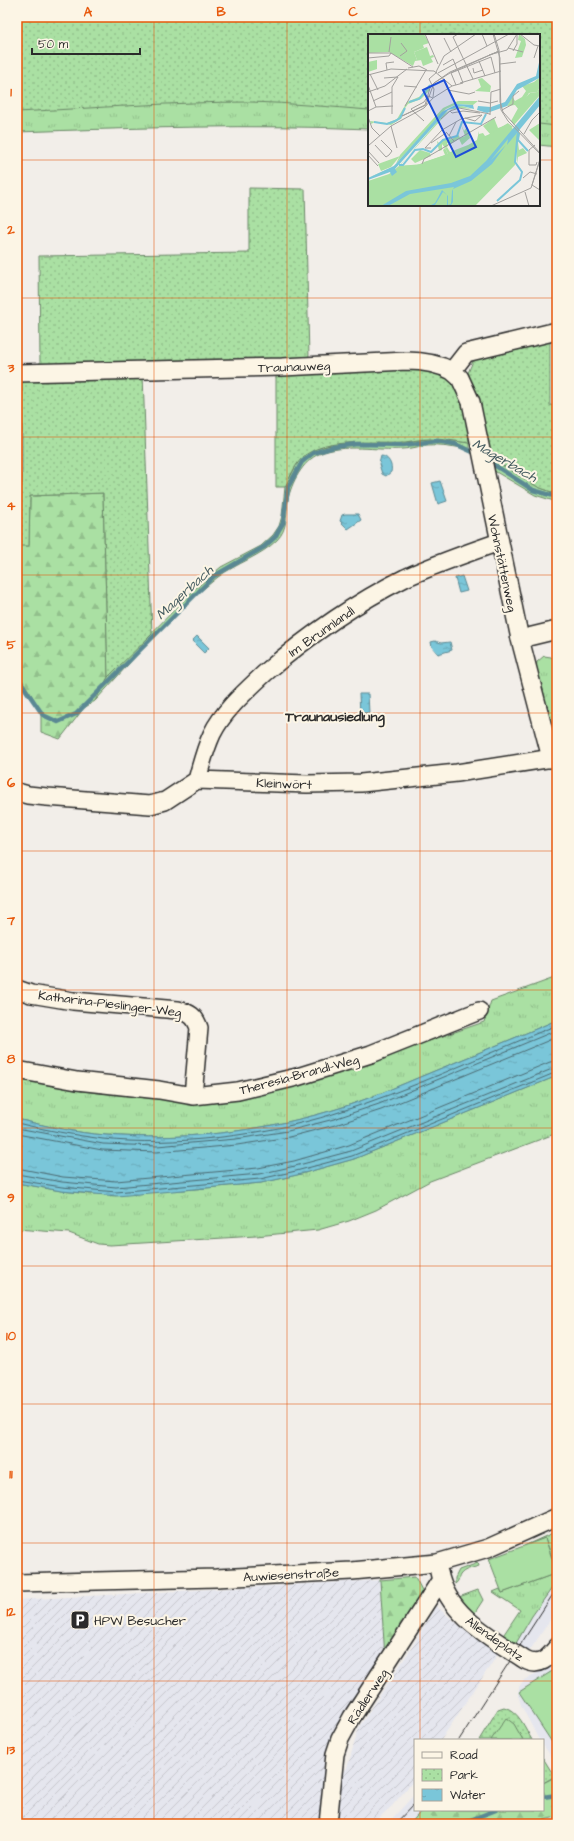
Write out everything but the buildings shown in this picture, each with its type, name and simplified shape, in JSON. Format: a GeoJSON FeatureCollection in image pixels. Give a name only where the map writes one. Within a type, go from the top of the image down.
{"type":"FeatureCollection","features":[{"type":"Feature","properties":{"kind":"street"},"geometry":{"type":"LineString","coordinates":[[452,371],[466,354],[557,331]]}},
{"type":"Feature","properties":{"kind":"street","name":"Traunauweg"},"geometry":{"type":"LineString","coordinates":[[17,373],[282,367],[407,361],[430,363],[442,366],[452,371]]}},
{"type":"Feature","properties":{"kind":"street","name":"Wohnstättenweg"},"geometry":{"type":"LineString","coordinates":[[452,371],[460,378],[467,391],[498,542],[520,639],[554,759]]}},
{"type":"Feature","properties":{"kind":"street","name":"Im Brunnlandl"},"geometry":{"type":"LineString","coordinates":[[197,780],[206,748],[219,722],[251,686],[292,651],[343,614],[385,589],[443,562],[498,542]]}},
{"type":"Feature","properties":{"kind":"street"},"geometry":{"type":"LineString","coordinates":[[520,639],[557,630]]}},
{"type":"Feature","properties":{"kind":"street","name":"Kleinwört"},"geometry":{"type":"LineString","coordinates":[[197,780],[307,784],[361,783],[457,773],[554,759]]}},
{"type":"Feature","properties":{"kind":"street"},"geometry":{"type":"LineString","coordinates":[[17,792],[47,797],[150,805],[165,801],[197,780]]}},
{"type":"Feature","properties":{"kind":"street","name":"Katharina-Pieslinger-Weg"},"geometry":{"type":"LineString","coordinates":[[17,988],[51,998],[178,1010],[190,1013],[196,1019],[199,1028],[193,1096]]}},
{"type":"Feature","properties":{"kind":"street","name":"Theresia-Brandl-Weg"},"geometry":{"type":"LineString","coordinates":[[17,1070],[77,1081],[159,1090],[193,1096],[238,1091],[297,1077],[371,1054],[478,1011]]}},
{"type":"Feature","properties":{"kind":"street","name":"Auwiesenstraße"},"geometry":{"type":"LineString","coordinates":[[17,1583],[216,1578],[352,1571],[437,1562],[488,1548],[557,1517]]}},
{"type":"Feature","properties":{"kind":"street","name":"Allendeplatz"},"geometry":{"type":"LineString","coordinates":[[437,1562],[440,1581],[456,1608],[468,1622],[528,1662],[535,1664],[541,1663],[557,1647]]}},
{"type":"Feature","properties":{"kind":"street","name":"Rädlerweg"},"geometry":{"type":"LineString","coordinates":[[328,1824],[335,1754],[340,1739],[352,1717],[440,1581]]}},
{"type":"Feature","properties":{"kind":"shaded area"},"geometry":{"type":"Polygon","coordinates":[[[17,379],[22,379],[22,484],[17,484],[17,379]]]}},
{"type":"Feature","properties":{"kind":"shaded area"},"geometry":{"type":"Polygon","coordinates":[[[380,1580],[385,1658],[329,1746],[323,1824],[17,1824],[17,1600],[380,1580]]]}},
{"type":"Feature","properties":{"kind":"shaded area"},"geometry":{"type":"Polygon","coordinates":[[[557,1581],[557,1610],[528,1653],[515,1645],[532,1616],[557,1581]]]}},
{"type":"Feature","properties":{"kind":"shaded area"},"geometry":{"type":"Polygon","coordinates":[[[436,1606],[467,1632],[498,1654],[442,1739],[414,1739],[414,1780],[392,1806],[372,1824],[338,1824],[342,1773],[347,1768],[359,1727],[412,1647],[436,1606]]]}},
{"type":"Feature","properties":{"kind":"shaded area"},"geometry":{"type":"Polygon","coordinates":[[[557,1659],[557,1764],[544,1746],[544,1739],[538,1739],[521,1705],[518,1695],[519,1687],[524,1680],[548,1667],[557,1659]]]}},
{"type":"Feature","properties":{"kind":"shaded area"},"geometry":{"type":"Polygon","coordinates":[[[414,1795],[414,1811],[421,1811],[410,1824],[387,1824],[414,1795]]]}},
{"type":"Feature","properties":{"kind":"green space"},"geometry":{"type":"Polygon","coordinates":[[[17,17],[557,17],[557,126],[540,124],[540,34],[368,34],[368,110],[295,104],[222,102],[17,112],[17,17]]]}},
{"type":"Feature","properties":{"kind":"green space"},"geometry":{"type":"Polygon","coordinates":[[[368,85],[368,129],[237,127],[17,132],[17,89],[368,85]]]}},
{"type":"Feature","properties":{"kind":"green space"},"geometry":{"type":"Polygon","coordinates":[[[540,101],[557,103],[557,147],[540,145],[540,101]]]}},
{"type":"Feature","properties":{"kind":"green space"},"geometry":{"type":"Polygon","coordinates":[[[249,188],[305,189],[309,358],[40,365],[39,256],[249,253],[249,188]]]}},
{"type":"Feature","properties":{"kind":"green space"},"geometry":{"type":"Polygon","coordinates":[[[550,341],[550,405],[557,406],[557,494],[538,487],[489,457],[468,373],[473,361],[477,359],[550,341]]]}},
{"type":"Feature","properties":{"kind":"green space"},"geometry":{"type":"Polygon","coordinates":[[[421,368],[446,376],[454,383],[468,412],[469,443],[429,439],[405,442],[357,442],[321,447],[302,458],[285,487],[276,487],[276,371],[421,368]]]}},
{"type":"Feature","properties":{"kind":"green space"},"geometry":{"type":"Polygon","coordinates":[[[143,374],[152,634],[108,677],[103,493],[30,496],[29,546],[17,546],[17,484],[22,484],[22,379],[143,374]]]}},
{"type":"Feature","properties":{"kind":"green space"},"geometry":{"type":"Polygon","coordinates":[[[428,439],[469,443],[469,449],[433,445],[409,449],[350,448],[329,451],[313,457],[303,467],[292,487],[288,500],[285,526],[281,536],[264,551],[225,572],[202,590],[154,636],[95,701],[108,677],[196,588],[221,567],[261,546],[273,535],[279,526],[282,516],[285,487],[299,460],[312,450],[335,444],[359,442],[406,442],[428,439]]]}},
{"type":"Feature","properties":{"kind":"green space"},"geometry":{"type":"Polygon","coordinates":[[[489,457],[538,487],[557,494],[557,502],[535,495],[491,469],[489,457]]]}},
{"type":"Feature","properties":{"kind":"green space"},"geometry":{"type":"Polygon","coordinates":[[[103,493],[108,677],[95,701],[84,708],[60,739],[41,732],[41,716],[34,699],[17,672],[17,546],[29,545],[30,496],[103,493]]]}},
{"type":"Feature","properties":{"kind":"green space"},"geometry":{"type":"Polygon","coordinates":[[[544,656],[551,657],[557,662],[557,733],[552,728],[536,669],[537,662],[544,656]]]}},
{"type":"Feature","properties":{"kind":"green space"},"geometry":{"type":"Polygon","coordinates":[[[557,977],[557,1020],[394,1088],[330,1111],[247,1129],[191,1136],[163,1137],[134,1137],[84,1133],[17,1119],[17,1079],[82,1091],[197,1103],[336,1073],[484,1022],[491,1001],[557,977]]]}},
{"type":"Feature","properties":{"kind":"green space"},"geometry":{"type":"Polygon","coordinates":[[[557,1076],[557,1133],[430,1181],[376,1210],[349,1221],[318,1230],[256,1236],[110,1245],[98,1244],[69,1233],[17,1229],[17,1183],[61,1191],[90,1194],[184,1190],[261,1183],[297,1175],[354,1159],[557,1076]]]}},
{"type":"Feature","properties":{"kind":"green space"},"geometry":{"type":"Polygon","coordinates":[[[557,1531],[557,1570],[545,1538],[524,1546],[557,1531]]]}},
{"type":"Feature","properties":{"kind":"green space"},"geometry":{"type":"Polygon","coordinates":[[[545,1538],[557,1573],[502,1593],[489,1559],[545,1538]]]}},
{"type":"Feature","properties":{"kind":"green space"},"geometry":{"type":"Polygon","coordinates":[[[478,1563],[479,1566],[464,1571],[455,1584],[455,1578],[459,1570],[478,1563]]]}},
{"type":"Feature","properties":{"kind":"green space"},"geometry":{"type":"Polygon","coordinates":[[[557,1573],[557,1581],[532,1616],[515,1645],[502,1637],[520,1610],[493,1592],[500,1589],[502,1593],[557,1573]]]}},
{"type":"Feature","properties":{"kind":"green space"},"geometry":{"type":"Polygon","coordinates":[[[415,1577],[424,1594],[385,1658],[380,1580],[415,1577]]]}},
{"type":"Feature","properties":{"kind":"green space"},"geometry":{"type":"Polygon","coordinates":[[[478,1590],[483,1600],[472,1617],[459,1597],[478,1590]]]}},
{"type":"Feature","properties":{"kind":"green space"},"geometry":{"type":"Polygon","coordinates":[[[557,1668],[557,1750],[519,1692],[557,1668]]]}},
{"type":"Feature","properties":{"kind":"green space"},"geometry":{"type":"Polygon","coordinates":[[[504,1707],[514,1712],[524,1725],[531,1739],[480,1739],[498,1709],[504,1707]]]}},
{"type":"Feature","properties":{"kind":"green space"},"geometry":{"type":"Polygon","coordinates":[[[506,1718],[514,1724],[522,1739],[492,1739],[506,1718]]]}},
{"type":"Feature","properties":{"kind":"green space"},"geometry":{"type":"Polygon","coordinates":[[[544,1760],[551,1771],[557,1775],[544,1782],[544,1760]]]}},
{"type":"Feature","properties":{"kind":"green space"},"geometry":{"type":"Polygon","coordinates":[[[557,1776],[557,1817],[525,1824],[410,1824],[421,1811],[544,1811],[544,1782],[557,1776]]]}},
{"type":"Feature","properties":{"kind":"water"},"geometry":{"type":"Polygon","coordinates":[[[381,456],[388,459],[391,467],[391,472],[386,476],[382,474],[379,464],[381,456]]]}},
{"type":"Feature","properties":{"kind":"water"},"geometry":{"type":"Polygon","coordinates":[[[440,481],[447,501],[438,504],[432,483],[440,481]]]}},
{"type":"Feature","properties":{"kind":"water"},"geometry":{"type":"Polygon","coordinates":[[[358,514],[361,520],[348,529],[340,521],[342,515],[358,514]]]}},
{"type":"Feature","properties":{"kind":"water"},"geometry":{"type":"Polygon","coordinates":[[[462,576],[467,591],[459,593],[455,578],[462,576]]]}},
{"type":"Feature","properties":{"kind":"water"},"geometry":{"type":"Polygon","coordinates":[[[197,636],[209,648],[204,653],[192,641],[197,636]]]}},
{"type":"Feature","properties":{"kind":"water"},"geometry":{"type":"Polygon","coordinates":[[[435,641],[441,643],[450,642],[452,650],[438,654],[432,647],[431,642],[435,641]]]}},
{"type":"Feature","properties":{"kind":"water"},"geometry":{"type":"Polygon","coordinates":[[[359,694],[368,694],[369,713],[360,714],[359,694]]]}},
{"type":"Feature","properties":{"kind":"water"},"geometry":{"type":"Polygon","coordinates":[[[557,1020],[557,1076],[354,1159],[297,1175],[261,1183],[117,1196],[61,1191],[17,1183],[17,1119],[84,1133],[134,1137],[191,1136],[275,1124],[330,1111],[369,1098],[557,1020]]]}},
{"type":"Feature","properties":{"kind":"waterway","name":"Magerbach"},"geometry":{"type":"LineString","coordinates":[[17,677],[43,715],[58,722],[76,714],[214,576],[264,547],[275,537],[283,523],[288,487],[302,462],[313,453],[334,447],[357,444],[403,445],[436,441],[455,444],[477,454]]}},
{"type":"Feature","properties":{"kind":"waterway","name":"Magerbach"},"geometry":{"type":"LineString","coordinates":[[488,461],[533,490],[557,497]]}},
{"type":"Feature","properties":{"kind":"waterway"},"geometry":{"type":"LineString","coordinates":[[544,1797],[557,1795]]}},
{"type":"Feature","properties":{"kind":"waterway"},"geometry":{"type":"LineString","coordinates":[[460,1824],[493,1811]]}},
{"type":"Feature","properties":{"kind":"tram line"},"geometry":{"type":"LineString","coordinates":[[460,1739],[557,1588]]}},
{"type":"Feature","properties":{"kind":"tram line"},"geometry":{"type":"LineString","coordinates":[[395,1824],[414,1804]]}},
{"type":"Feature","properties":{"kind":"place","name":"HPW Besucher"},"geometry":{"type":"Point","coordinates":[80,1620]}},
{"type":"Feature","properties":{"kind":"district","name":"Traunausiedlung"},"geometry":{"type":"Point","coordinates":[335,716]}}]}
